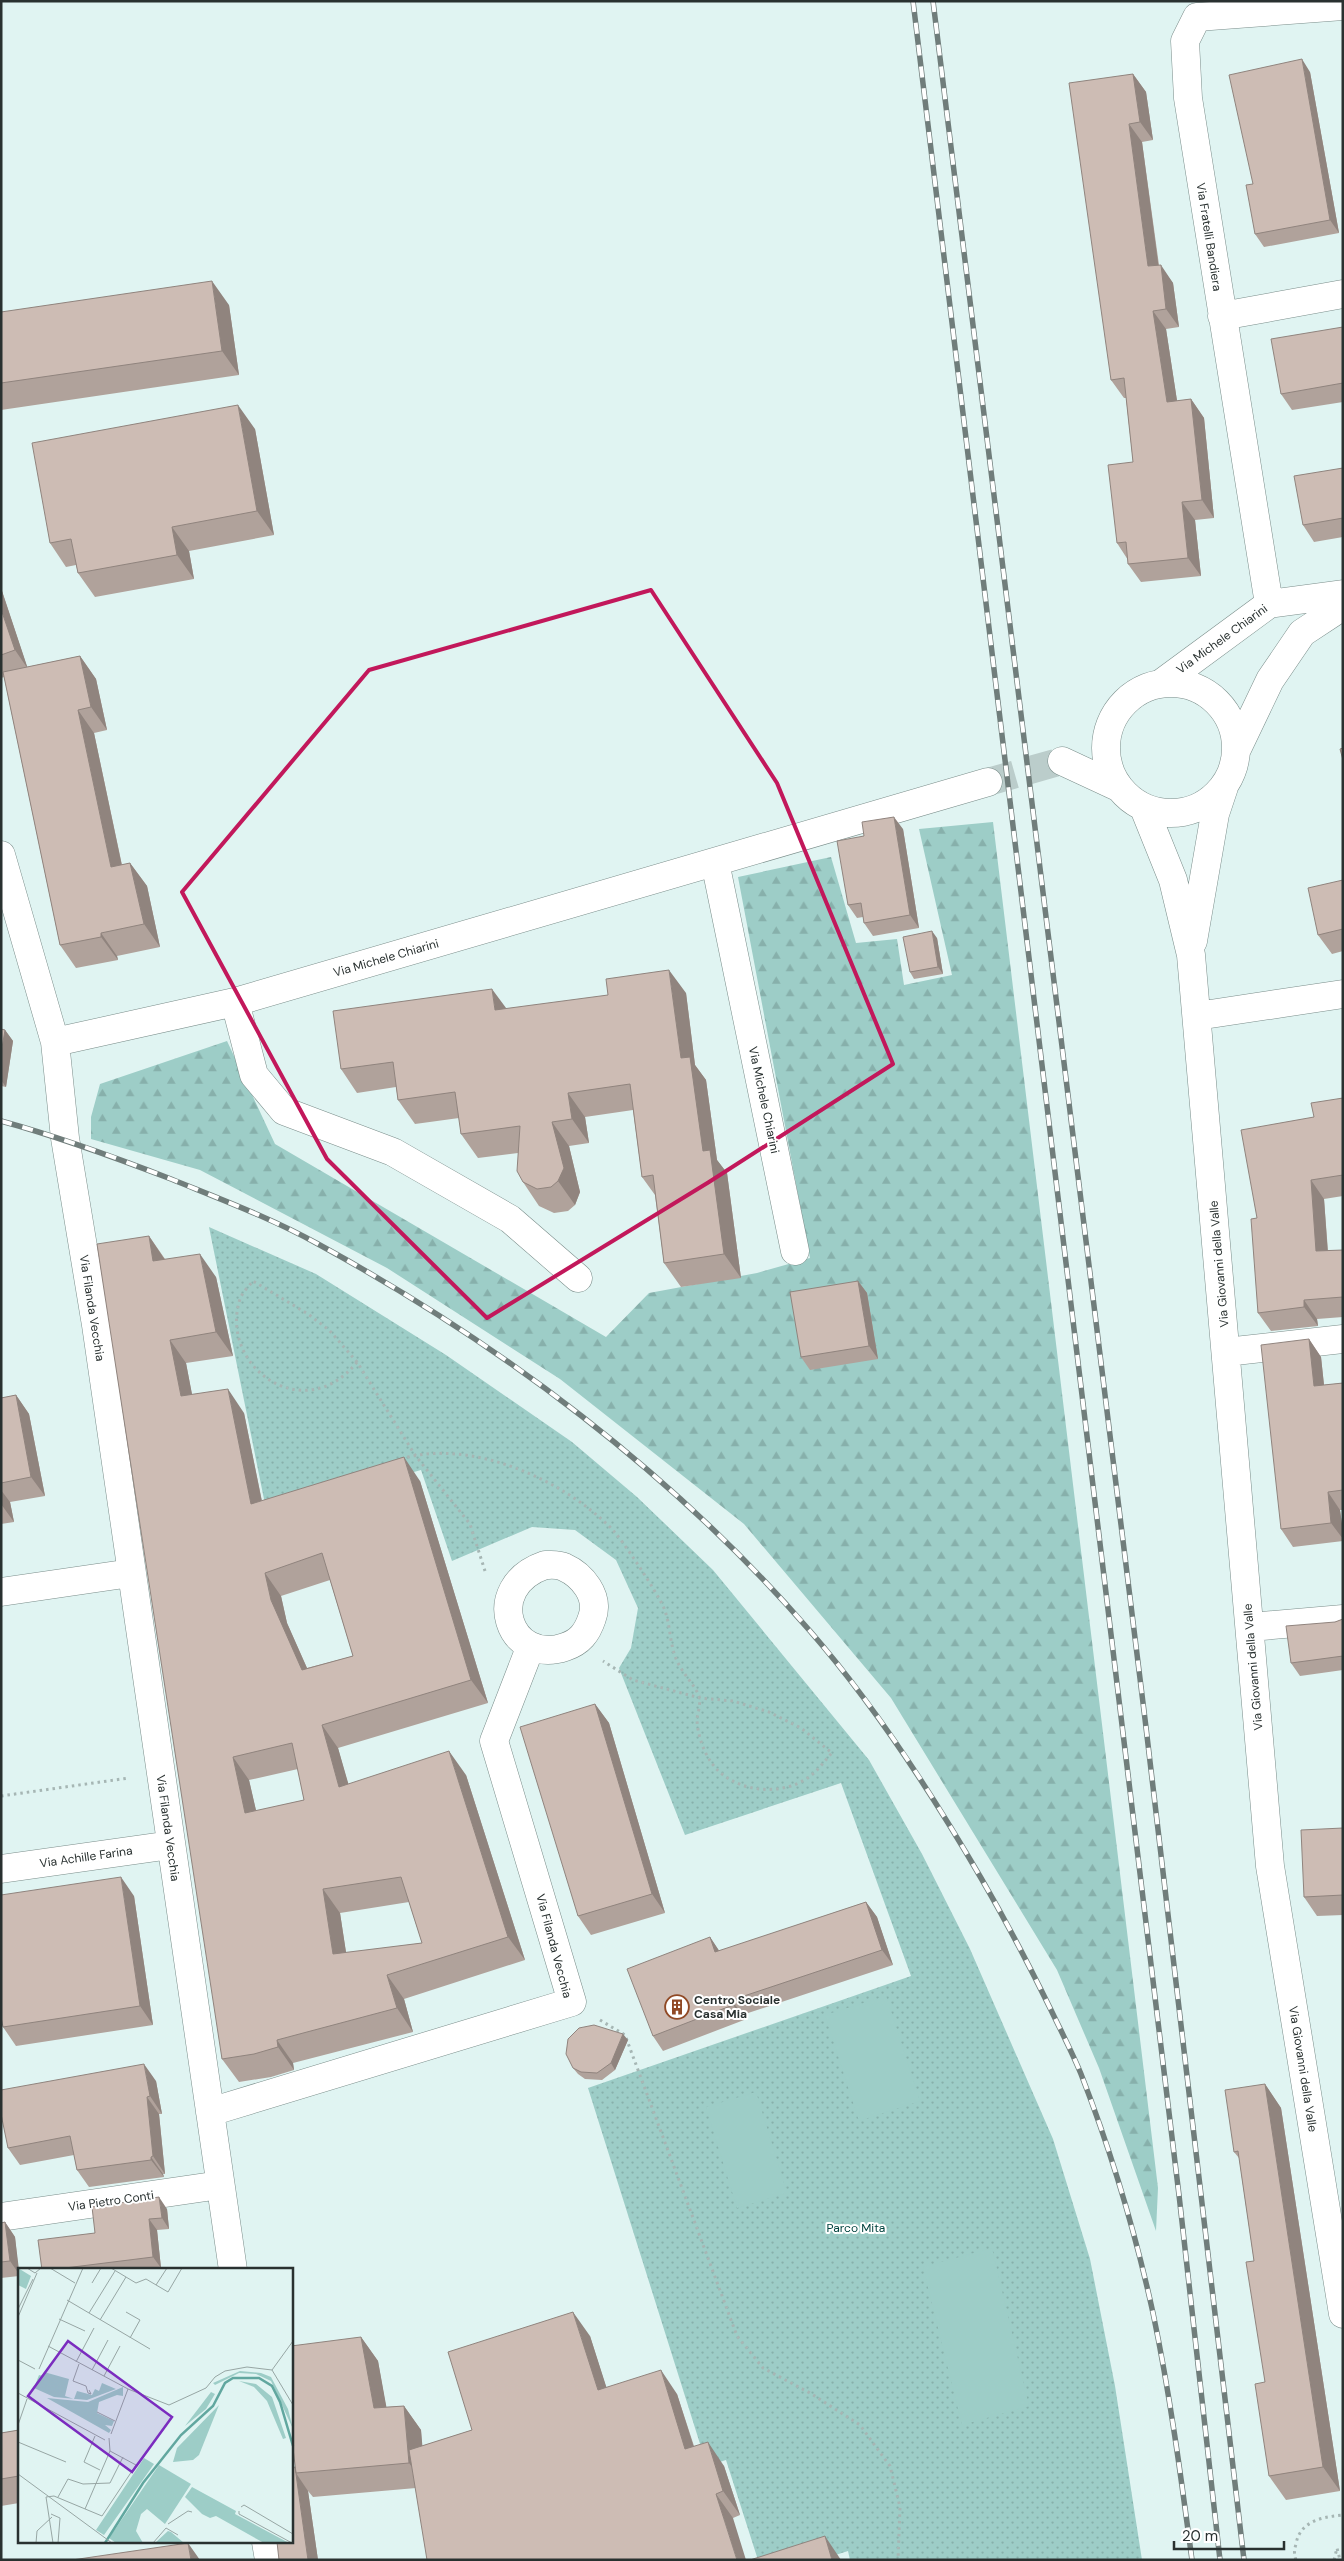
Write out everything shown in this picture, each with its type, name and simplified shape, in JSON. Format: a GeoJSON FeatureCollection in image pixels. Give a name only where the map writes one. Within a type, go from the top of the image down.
{"type":"FeatureCollection","features":[{"type":"Feature","properties":{"kind":"street","name":"Via Fratelli Bandiera"},"geometry":{"type":"LineString","coordinates":[[1268,604],[1188,98],[1185,41],[1196,17],[1343,6]]}},
{"type":"Feature","properties":{"kind":"street"},"geometry":{"type":"LineString","coordinates":[[1222,316],[1343,294]]}},
{"type":"Feature","properties":{"kind":"street","name":"Via Michele Chiarini"},"geometry":{"type":"LineString","coordinates":[[1163,682],[1268,604],[1343,594]]}},
{"type":"Feature","properties":{"kind":"street"},"geometry":{"type":"LineString","coordinates":[[1236,750],[1270,680],[1302,633],[1343,606]]}},
{"type":"Feature","properties":{"kind":"street"},"geometry":{"type":"LineString","coordinates":[[1163,682],[1185,684],[1206,692],[1222,707],[1233,727],[1236,750],[1233,769],[1224,787],[1207,802],[1187,812],[1165,813],[1144,808],[1130,799],[1118,787],[1109,771],[1105,753],[1106,735],[1113,715],[1126,700],[1143,688],[1163,682]]}},
{"type":"Feature","properties":{"kind":"street"},"geometry":{"type":"LineString","coordinates":[[1106,735],[1062,761],[1118,787]]}},
{"type":"Feature","properties":{"kind":"street","name":"Via Michele Chiarini"},"geometry":{"type":"LineString","coordinates":[[55,1042],[235,1002],[988,782]]}},
{"type":"Feature","properties":{"kind":"street","name":"Via Giovanni della Valle"},"geometry":{"type":"LineString","coordinates":[[1191,955],[1215,814],[1224,787]]}},
{"type":"Feature","properties":{"kind":"street","name":"Via Giovanni della Valle"},"geometry":{"type":"LineString","coordinates":[[1144,808],[1172,880],[1191,955],[1270,1866],[1343,2314]]}},
{"type":"Feature","properties":{"kind":"street","name":"Via Filanda Vecchia"},"geometry":{"type":"LineString","coordinates":[[1,855],[55,1042],[65,1138],[97,1335],[232,2268]]}},
{"type":"Feature","properties":{"kind":"street","name":"Via Michele Chiarini"},"geometry":{"type":"LineString","coordinates":[[714,862],[795,1251]]}},
{"type":"Feature","properties":{"kind":"street"},"geometry":{"type":"LineString","coordinates":[[1197,1016],[1343,994]]}},
{"type":"Feature","properties":{"kind":"street"},"geometry":{"type":"LineString","coordinates":[[235,1002],[254,1074],[284,1111],[393,1152],[510,1219],[578,1278]]}},
{"type":"Feature","properties":{"kind":"street"},"geometry":{"type":"LineString","coordinates":[[1226,1352],[1343,1339]]}},
{"type":"Feature","properties":{"kind":"street"},"geometry":{"type":"LineString","coordinates":[[545,1565],[562,1566],[582,1577],[592,1596],[594,1614],[588,1630],[576,1643],[553,1651],[530,1648],[514,1630],[508,1615],[509,1597],[516,1583],[529,1570],[545,1565]]}},
{"type":"Feature","properties":{"kind":"street"},"geometry":{"type":"LineString","coordinates":[[1,1592],[132,1573]]}},
{"type":"Feature","properties":{"kind":"street"},"geometry":{"type":"LineString","coordinates":[[1250,1627],[1343,1619]]}},
{"type":"Feature","properties":{"kind":"street","name":"Via Filanda Vecchia"},"geometry":{"type":"LineString","coordinates":[[210,2112],[572,2002],[494,1741],[530,1648]]}},
{"type":"Feature","properties":{"kind":"street","name":"Via Achille Farina"},"geometry":{"type":"LineString","coordinates":[[1,1869],[171,1845]]}},
{"type":"Feature","properties":{"kind":"street","name":"Via Pietro Conti"},"geometry":{"type":"LineString","coordinates":[[1,2217],[220,2185]]}},
{"type":"Feature","properties":{"kind":"street"},"geometry":{"type":"LineString","coordinates":[[266,2544],[269,2560]]}},
{"type":"Feature","properties":{"kind":"path"},"geometry":{"type":"LineString","coordinates":[[357,1362],[346,1376],[337,1383],[315,1390],[294,1392],[273,1385],[254,1366],[242,1346],[236,1320],[240,1298],[253,1281],[271,1290],[329,1330],[357,1362],[373,1384],[415,1455],[470,1524],[485,1570],[509,1597]]}},
{"type":"Feature","properties":{"kind":"path"},"geometry":{"type":"LineString","coordinates":[[396,1460],[415,1455],[449,1454],[473,1457],[510,1467],[555,1484],[612,1529],[663,1607],[677,1661],[700,1698],[697,1721],[702,1741],[711,1762],[731,1780],[754,1789],[778,1790],[808,1778],[832,1753],[801,1728],[769,1712],[733,1702],[700,1698],[633,1680],[576,1643]]}},
{"type":"Feature","properties":{"kind":"path"},"geometry":{"type":"LineString","coordinates":[[1,1796],[160,1774]]}},
{"type":"Feature","properties":{"kind":"path"},"geometry":{"type":"LineString","coordinates":[[572,2002],[625,2035],[737,2336],[763,2368],[810,2393],[860,2425],[890,2466],[900,2508],[898,2560]]}},
{"type":"Feature","properties":{"kind":"path"},"geometry":{"type":"LineString","coordinates":[[1296,2560],[1294,2554],[1297,2534],[1311,2522],[1343,2515]]}},
{"type":"Feature","properties":{"kind":"path"},"geometry":{"type":"LineString","coordinates":[[1334,2560],[1337,2548],[1340,2560]]}},
{"type":"Feature","properties":{"kind":"highlighted area"},"geometry":{"type":"Polygon","coordinates":[[[651,590],[777,783],[893,1064],[709,1182],[487,1318],[327,1159],[182,892],[369,670],[651,590]]]}},
{"type":"Feature","properties":{"kind":"green space"},"geometry":{"type":"Polygon","coordinates":[[[993,822],[1158,2188],[1156,2231],[1099,2068],[1057,1970],[891,1698],[744,1524],[560,1379],[387,1268],[200,1170],[91,1139],[91,1117],[100,1084],[227,1041],[275,1144],[606,1337],[649,1293],[757,1273],[810,1258],[738,877],[831,857],[856,943],[897,939],[904,985],[952,975],[919,829],[993,822]]]}},
{"type":"Feature","properties":{"kind":"green space","name":"Parco Mita"},"geometry":{"type":"Polygon","coordinates":[[[209,1227],[316,1274],[446,1355],[572,1442],[637,1497],[713,1570],[869,1760],[922,1854],[970,1949],[1053,2139],[1090,2259],[1115,2386],[1142,2560],[850,2560],[848,2551],[820,2560],[758,2560],[726,2460],[707,2466],[588,2088],[911,1976],[841,1783],[685,1835],[619,1668],[631,1648],[638,1608],[616,1560],[575,1530],[532,1527],[452,1561],[421,1470],[267,1514],[209,1227]]]}},
{"type":"Feature","properties":{"kind":"green space"},"geometry":{"type":"Polygon","coordinates":[[[886,1996],[920,2101],[859,2121],[825,2015],[886,1996]]]}},
{"type":"Feature","properties":{"kind":"green space"},"geometry":{"type":"Polygon","coordinates":[[[756,2092],[787,2193],[737,2208],[706,2107],[756,2092]]]}},
{"type":"Feature","properties":{"kind":"green space"},"geometry":{"type":"Polygon","coordinates":[[[992,2248],[1029,2406],[962,2425],[923,2267],[992,2248]]]}},
{"type":"Feature","properties":{"kind":"building"},"geometry":{"type":"Polygon","coordinates":[[[1302,59],[1330,220],[1255,234],[1246,185],[1253,184],[1229,75],[1302,59]]]}},
{"type":"Feature","properties":{"kind":"building"},"geometry":{"type":"Polygon","coordinates":[[[1133,74],[1140,122],[1129,124],[1148,266],[1161,265],[1166,309],[1153,311],[1167,402],[1191,399],[1202,500],[1182,502],[1188,558],[1128,564],[1126,542],[1117,543],[1108,465],[1133,462],[1124,378],[1111,380],[1069,83],[1133,74]]]}},
{"type":"Feature","properties":{"kind":"building"},"geometry":{"type":"Polygon","coordinates":[[[212,281],[222,351],[1,383],[1,312],[212,281]]]}},
{"type":"Feature","properties":{"kind":"building"},"geometry":{"type":"Polygon","coordinates":[[[1343,327],[1343,383],[1281,394],[1271,339],[1343,327]]]}},
{"type":"Feature","properties":{"kind":"building"},"geometry":{"type":"Polygon","coordinates":[[[238,405],[257,511],[172,527],[177,555],[78,573],[71,539],[50,543],[32,443],[238,405]]]}},
{"type":"Feature","properties":{"kind":"building"},"geometry":{"type":"Polygon","coordinates":[[[1343,468],[1343,518],[1303,525],[1294,476],[1343,468]]]}},
{"type":"Feature","properties":{"kind":"building"},"geometry":{"type":"Polygon","coordinates":[[[1,609],[15,650],[1,655],[1,609]]]}},
{"type":"Feature","properties":{"kind":"building"},"geometry":{"type":"Polygon","coordinates":[[[80,656],[91,707],[78,710],[111,867],[130,863],[144,924],[101,933],[101,937],[60,945],[3,672],[80,656]]]}},
{"type":"Feature","properties":{"kind":"building"},"geometry":{"type":"Polygon","coordinates":[[[1343,748],[1343,760],[1340,749],[1343,748]]]}},
{"type":"Feature","properties":{"kind":"building"},"geometry":{"type":"Polygon","coordinates":[[[894,817],[910,915],[864,923],[861,903],[848,905],[837,841],[864,836],[862,822],[894,817]]]}},
{"type":"Feature","properties":{"kind":"building"},"geometry":{"type":"Polygon","coordinates":[[[1343,880],[1343,929],[1318,935],[1308,888],[1343,880]]]}},
{"type":"Feature","properties":{"kind":"building"},"geometry":{"type":"Polygon","coordinates":[[[932,931],[938,967],[910,972],[903,937],[932,931]]]}},
{"type":"Feature","properties":{"kind":"building"},"geometry":{"type":"Polygon","coordinates":[[[669,970],[681,1058],[690,1057],[703,1151],[710,1150],[724,1254],[664,1263],[653,1175],[642,1177],[630,1084],[568,1093],[572,1119],[552,1122],[564,1168],[558,1181],[551,1187],[537,1189],[523,1182],[517,1171],[520,1126],[461,1134],[455,1092],[398,1100],[393,1062],[341,1069],[333,1011],[492,989],[495,1010],[608,995],[606,979],[669,970]]]}},
{"type":"Feature","properties":{"kind":"building"},"geometry":{"type":"Polygon","coordinates":[[[1,1029],[5,1030],[1,1054],[1,1029]]]}},
{"type":"Feature","properties":{"kind":"building"},"geometry":{"type":"Polygon","coordinates":[[[1343,1098],[1343,1175],[1311,1180],[1316,1251],[1343,1250],[1343,1297],[1304,1300],[1304,1307],[1258,1313],[1251,1219],[1257,1218],[1241,1130],[1314,1117],[1311,1103],[1343,1098]]]}},
{"type":"Feature","properties":{"kind":"building"},"geometry":{"type":"Polygon","coordinates":[[[149,1236],[153,1261],[200,1254],[216,1332],[170,1340],[181,1396],[228,1389],[251,1504],[404,1457],[471,1680],[322,1725],[339,1787],[449,1751],[508,1937],[387,1975],[397,2008],[277,2040],[278,2047],[254,2054],[222,2059],[97,1244],[149,1236]],[[322,1553],[265,1573],[271,1600],[302,1670],[353,1656],[322,1553]],[[292,1743],[233,1757],[245,1813],[304,1800],[292,1743]],[[401,1877],[323,1889],[333,1954],[422,1943],[401,1877]]]}},
{"type":"Feature","properties":{"kind":"building"},"geometry":{"type":"Polygon","coordinates":[[[858,1281],[869,1346],[801,1357],[790,1292],[858,1281]]]}},
{"type":"Feature","properties":{"kind":"building"},"geometry":{"type":"Polygon","coordinates":[[[1309,1339],[1314,1386],[1343,1383],[1343,1490],[1328,1492],[1331,1523],[1281,1529],[1261,1345],[1309,1339]]]}},
{"type":"Feature","properties":{"kind":"building"},"geometry":{"type":"Polygon","coordinates":[[[16,1395],[31,1477],[1,1483],[1,1398],[16,1395]]]}},
{"type":"Feature","properties":{"kind":"building"},"geometry":{"type":"Polygon","coordinates":[[[1343,1619],[1343,1656],[1291,1663],[1286,1626],[1335,1622],[1343,1619]]]}},
{"type":"Feature","properties":{"kind":"building"},"geometry":{"type":"Polygon","coordinates":[[[595,1704],[652,1894],[578,1916],[520,1727],[595,1704]]]}},
{"type":"Feature","properties":{"kind":"building"},"geometry":{"type":"Polygon","coordinates":[[[1343,1828],[1343,1895],[1304,1897],[1301,1830],[1343,1828]]]}},
{"type":"Feature","properties":{"kind":"building"},"geometry":{"type":"Polygon","coordinates":[[[121,1877],[140,2006],[3,2027],[1,2017],[1,1895],[121,1877]]]}},
{"type":"Feature","properties":{"kind":"building"},"geometry":{"type":"Polygon","coordinates":[[[866,1902],[882,1950],[732,2000],[733,2005],[653,2036],[627,1969],[710,1937],[715,1952],[866,1902]]]}},
{"type":"Feature","properties":{"kind":"building"},"geometry":{"type":"Polygon","coordinates":[[[594,2025],[623,2034],[611,2063],[597,2073],[581,2072],[573,2068],[566,2054],[568,2039],[579,2028],[594,2025]]]}},
{"type":"Feature","properties":{"kind":"building"},"geometry":{"type":"Polygon","coordinates":[[[144,2064],[150,2096],[147,2097],[153,2156],[151,2160],[77,2170],[70,2136],[8,2148],[1,2114],[1,2090],[144,2064]]]}},
{"type":"Feature","properties":{"kind":"building"},"geometry":{"type":"Polygon","coordinates":[[[1265,2084],[1323,2467],[1269,2476],[1255,2384],[1265,2382],[1246,2262],[1254,2261],[1238,2151],[1234,2152],[1225,2090],[1265,2084]]]}},
{"type":"Feature","properties":{"kind":"building"},"geometry":{"type":"Polygon","coordinates":[[[159,2197],[162,2218],[149,2219],[153,2257],[65,2268],[42,2268],[38,2240],[95,2233],[92,2207],[159,2197]]]}},
{"type":"Feature","properties":{"kind":"building"},"geometry":{"type":"Polygon","coordinates":[[[5,2222],[10,2261],[1,2262],[1,2223],[5,2222]]]}},
{"type":"Feature","properties":{"kind":"building"},"geometry":{"type":"Polygon","coordinates":[[[573,2312],[598,2390],[661,2370],[685,2449],[708,2442],[723,2491],[716,2494],[737,2560],[427,2560],[409,2450],[472,2430],[448,2352],[573,2312]]]}},
{"type":"Feature","properties":{"kind":"building"},"geometry":{"type":"Polygon","coordinates":[[[361,2337],[374,2408],[404,2406],[409,2463],[296,2473],[292,2440],[292,2346],[361,2337]]]}},
{"type":"Feature","properties":{"kind":"building"},"geometry":{"type":"Polygon","coordinates":[[[18,2430],[18,2476],[1,2479],[1,2433],[18,2430]]]}},
{"type":"Feature","properties":{"kind":"building"},"geometry":{"type":"Polygon","coordinates":[[[295,2467],[308,2560],[279,2560],[277,2544],[292,2544],[292,2468],[295,2467]]]}},
{"type":"Feature","properties":{"kind":"building"},"geometry":{"type":"Polygon","coordinates":[[[825,2536],[832,2560],[750,2560],[825,2536]]]}},
{"type":"Feature","properties":{"kind":"building"},"geometry":{"type":"Polygon","coordinates":[[[188,2544],[191,2560],[72,2560],[188,2544]]]}},
{"type":"Feature","properties":{"kind":"tunnel"},"geometry":{"type":"LineString","coordinates":[[988,782],[1062,761]]}},
{"type":"Feature","properties":{"kind":"railway"},"geometry":{"type":"LineString","coordinates":[[913,1],[1179,2195],[1220,2560]]}},
{"type":"Feature","properties":{"kind":"railway"},"geometry":{"type":"LineString","coordinates":[[933,1],[1145,1719],[1244,2560]]}},
{"type":"Feature","properties":{"kind":"railway"},"geometry":{"type":"LineString","coordinates":[[1,1121],[108,1155],[264,1217],[318,1244],[453,1324],[518,1369],[642,1465],[701,1518],[757,1573],[810,1631],[880,1720],[962,1846],[1026,1960],[1081,2074],[1122,2192],[1153,2313],[1170,2405],[1192,2560]]}},
{"type":"Feature","properties":{"kind":"place","name":"Centro Sociale Casa Mia"},"geometry":{"type":"Point","coordinates":[677,2007]}}]}
